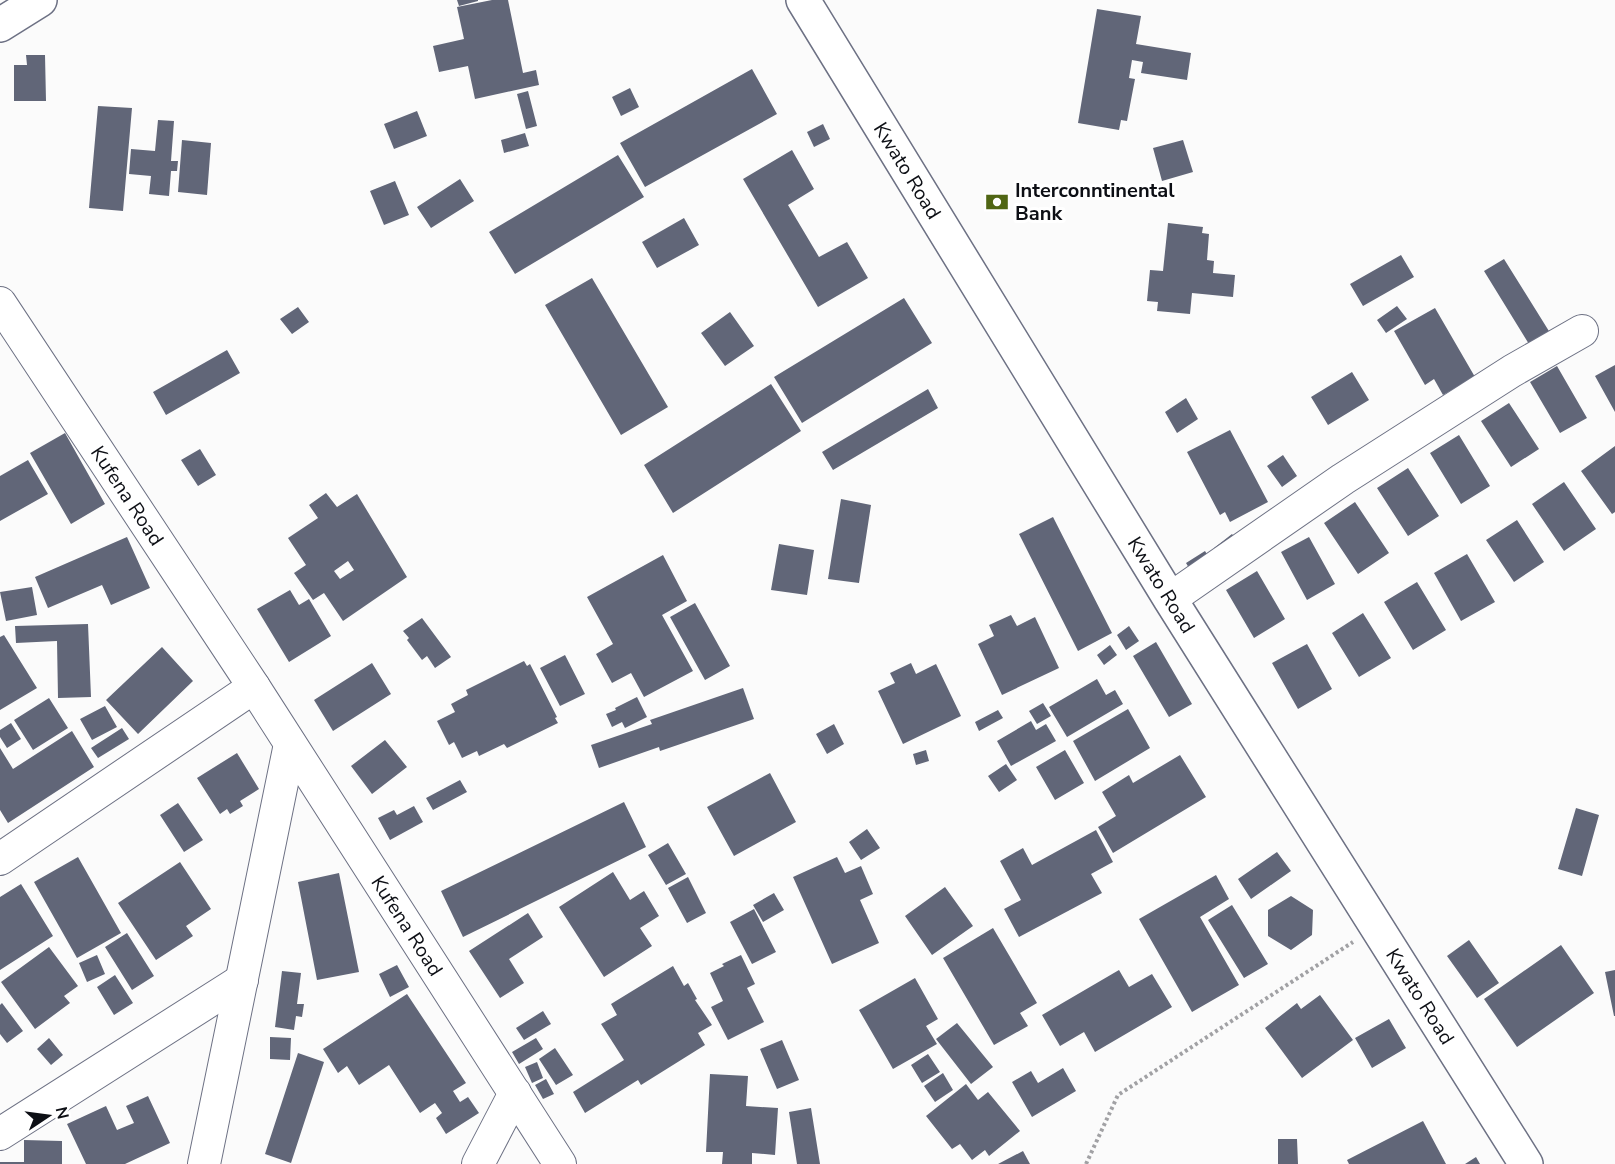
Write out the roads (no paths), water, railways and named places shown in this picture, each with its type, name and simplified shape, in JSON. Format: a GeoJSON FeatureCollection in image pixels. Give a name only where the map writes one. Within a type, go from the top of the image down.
{"type":"FeatureCollection","features":[{"type":"Feature","properties":{"kind":"street"},"geometry":{"type":"LineString","coordinates":[[0,25],[40,0]]}},
{"type":"Feature","properties":{"kind":"street","name":"Kwato Road"},"geometry":{"type":"LineString","coordinates":[[803,0],[1170,598],[1526,1164]]}},
{"type":"Feature","properties":{"kind":"street","name":"Kufena Road"},"geometry":{"type":"LineString","coordinates":[[0,303],[254,687],[560,1164]]}},
{"type":"Feature","properties":{"kind":"street"},"geometry":{"type":"LineString","coordinates":[[1170,598],[1343,479],[1512,371],[1582,331]]}},
{"type":"Feature","properties":{"kind":"street"},"geometry":{"type":"LineString","coordinates":[[0,859],[254,687]]}},
{"type":"Feature","properties":{"kind":"street"},"geometry":{"type":"LineString","coordinates":[[204,1164],[290,744]]}},
{"type":"Feature","properties":{"kind":"street"},"geometry":{"type":"LineString","coordinates":[[0,1134],[242,980]]}},
{"type":"Feature","properties":{"kind":"street"},"geometry":{"type":"LineString","coordinates":[[478,1164],[515,1093]]}},
{"type":"Feature","properties":{"kind":"place","name":"Interconntinental Bank"},"geometry":{"type":"Point","coordinates":[997,202]}}]}
